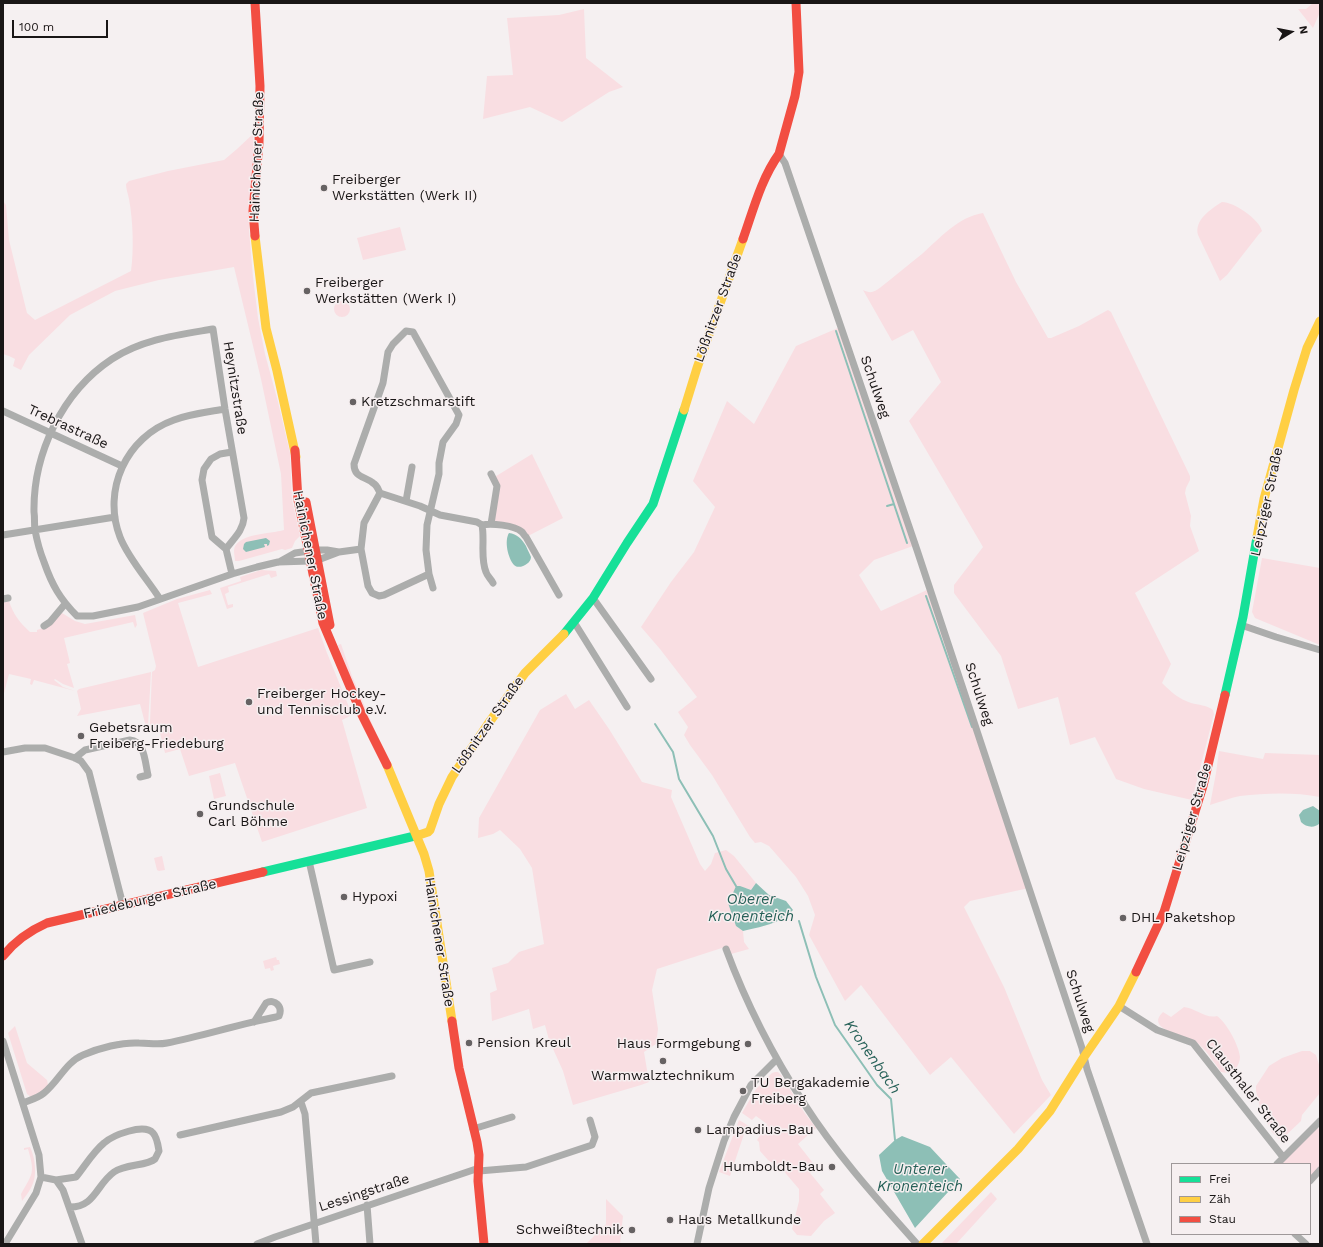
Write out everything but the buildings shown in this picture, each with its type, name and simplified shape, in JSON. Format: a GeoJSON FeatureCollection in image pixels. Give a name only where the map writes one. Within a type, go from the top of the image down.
{"type":"FeatureCollection","features":[{"type":"Feature","properties":{"kind":"main road","name":"Hainichener Straße"},"geometry":{"type":"LineString","coordinates":[[255,3],[260,86],[259,143],[253,211],[256,249],[266,328],[295,450],[314,560],[337,656],[362,715],[392,774],[417,836],[429,871],[457,1058],[479,1155],[479,1200],[484,1244]]}},
{"type":"Feature","properties":{"kind":"main road","name":"Lößnitzer Straße"},"geometry":{"type":"LineString","coordinates":[[417,836],[430,830],[439,804],[452,777],[488,724],[525,673],[569,629],[593,598],[653,504],[694,375],[760,191],[774,161],[780,154],[795,96],[798,72],[796,3]]}},
{"type":"Feature","properties":{"kind":"main road","name":"Leipziger Straße"},"geometry":{"type":"LineString","coordinates":[[923,1244],[1018,1149],[1050,1111],[1084,1057],[1119,1006],[1147,951],[1164,912],[1203,786],[1241,625],[1255,557],[1264,499],[1307,348],[1320,321]]}},
{"type":"Feature","properties":{"kind":"main road","name":"Friedeburger Straße"},"geometry":{"type":"LineString","coordinates":[[3,956],[18,939],[37,927],[47,923],[417,836]]}},
{"type":"Feature","properties":{"kind":"street","name":"Schulweg"},"geometry":{"type":"LineString","coordinates":[[780,154],[785,163],[919,557],[1082,1048],[1087,1069],[1147,1244]]}},
{"type":"Feature","properties":{"kind":"street","name":"Heynitzstraße"},"geometry":{"type":"LineString","coordinates":[[51,433],[74,395],[89,378],[112,359],[136,347],[158,339],[213,329],[244,518],[240,531],[226,549],[212,537],[202,480],[204,469],[211,459],[220,454],[232,452]]}},
{"type":"Feature","properties":{"kind":"street"},"geometry":{"type":"LineString","coordinates":[[433,588],[429,574],[426,550],[427,526],[430,511],[439,474],[439,463],[443,442],[456,424],[459,415],[413,332],[406,331],[393,344],[388,352],[383,383],[354,464],[354,470],[357,474],[377,486],[380,493],[420,506],[430,511],[440,515],[477,522],[482,525],[491,524],[515,528],[521,531],[526,537],[559,595]]}},
{"type":"Feature","properties":{"kind":"street"},"geometry":{"type":"LineString","coordinates":[[160,599],[125,548],[120,537],[115,517],[114,503],[115,491],[122,466],[140,442],[163,425],[184,417],[225,409]]}},
{"type":"Feature","properties":{"kind":"street","name":"Trebrastraße"},"geometry":{"type":"LineString","coordinates":[[3,411],[122,466]]}},
{"type":"Feature","properties":{"kind":"street"},"geometry":{"type":"LineString","coordinates":[[51,433],[43,451],[35,486],[35,530],[41,554],[48,573],[65,604],[78,616],[85,617],[138,607],[232,574],[278,562],[314,560],[339,552],[361,549]]}},
{"type":"Feature","properties":{"kind":"street"},"geometry":{"type":"LineString","coordinates":[[406,501],[412,467]]}},
{"type":"Feature","properties":{"kind":"street"},"geometry":{"type":"LineString","coordinates":[[491,524],[497,486],[492,474]]}},
{"type":"Feature","properties":{"kind":"street"},"geometry":{"type":"LineString","coordinates":[[380,493],[364,523],[361,549],[368,586],[372,593],[379,596],[384,595],[429,574]]}},
{"type":"Feature","properties":{"kind":"street"},"geometry":{"type":"LineString","coordinates":[[3,535],[115,517]]}},
{"type":"Feature","properties":{"kind":"street"},"geometry":{"type":"LineString","coordinates":[[482,525],[486,572],[493,583]]}},
{"type":"Feature","properties":{"kind":"street"},"geometry":{"type":"LineString","coordinates":[[226,549],[232,574]]}},
{"type":"Feature","properties":{"kind":"street"},"geometry":{"type":"LineString","coordinates":[[278,562],[295,553],[312,550],[339,552]]}},
{"type":"Feature","properties":{"kind":"street"},"geometry":{"type":"LineString","coordinates":[[593,598],[651,679]]}},
{"type":"Feature","properties":{"kind":"street"},"geometry":{"type":"LineString","coordinates":[[44,626],[50,622],[65,604]]}},
{"type":"Feature","properties":{"kind":"street"},"geometry":{"type":"LineString","coordinates":[[574,622],[627,707]]}},
{"type":"Feature","properties":{"kind":"street"},"geometry":{"type":"LineString","coordinates":[[1241,625],[1320,650]]}},
{"type":"Feature","properties":{"kind":"street"},"geometry":{"type":"LineString","coordinates":[[75,758],[85,750],[134,740],[140,745],[148,775],[140,777]]}},
{"type":"Feature","properties":{"kind":"street"},"geometry":{"type":"LineString","coordinates":[[3,752],[25,748],[45,748],[81,761],[89,772],[123,905]]}},
{"type":"Feature","properties":{"kind":"street"},"geometry":{"type":"LineString","coordinates":[[309,861],[334,970],[370,962]]}},
{"type":"Feature","properties":{"kind":"street"},"geometry":{"type":"LineString","coordinates":[[726,948],[737,979],[777,1059],[806,1106],[841,1154],[917,1244]]}},
{"type":"Feature","properties":{"kind":"street","name":"Clausthaler Straße"},"geometry":{"type":"LineString","coordinates":[[1119,1006],[1157,1030],[1193,1043],[1283,1157],[1278,1163]]}},
{"type":"Feature","properties":{"kind":"street"},"geometry":{"type":"LineString","coordinates":[[23,1103],[43,1094],[72,1062],[82,1055],[111,1046],[139,1043],[165,1043],[254,1022]]}},
{"type":"Feature","properties":{"kind":"street"},"geometry":{"type":"LineString","coordinates":[[3,1041],[39,1155],[41,1177],[36,1193],[5,1244]]}},
{"type":"Feature","properties":{"kind":"street"},"geometry":{"type":"LineString","coordinates":[[697,1244],[709,1188],[724,1141],[734,1117],[751,1085],[777,1059]]}},
{"type":"Feature","properties":{"kind":"street"},"geometry":{"type":"LineString","coordinates":[[180,1136],[282,1112],[301,1102],[311,1093],[392,1076]]}},
{"type":"Feature","properties":{"kind":"street"},"geometry":{"type":"LineString","coordinates":[[301,1102],[305,1114],[316,1244]]}},
{"type":"Feature","properties":{"kind":"street"},"geometry":{"type":"LineString","coordinates":[[473,1129],[512,1117]]}},
{"type":"Feature","properties":{"kind":"street","name":"Lessingstraße"},"geometry":{"type":"LineString","coordinates":[[257,1244],[367,1205],[479,1170],[526,1167],[592,1145],[595,1137],[590,1120]]}},
{"type":"Feature","properties":{"kind":"street"},"geometry":{"type":"LineString","coordinates":[[1283,1157],[1319,1126]]}},
{"type":"Feature","properties":{"kind":"street"},"geometry":{"type":"LineString","coordinates":[[41,1177],[56,1180],[76,1177],[103,1144],[113,1137],[127,1132],[145,1129],[153,1132],[157,1140],[159,1151],[154,1159],[115,1171],[107,1177],[86,1204],[78,1207],[70,1207]]}},
{"type":"Feature","properties":{"kind":"street"},"geometry":{"type":"LineString","coordinates":[[1311,1180],[1320,1170]]}},
{"type":"Feature","properties":{"kind":"street"},"geometry":{"type":"LineString","coordinates":[[56,1180],[63,1190],[70,1207],[82,1244]]}},
{"type":"Feature","properties":{"kind":"street"},"geometry":{"type":"LineString","coordinates":[[367,1205],[370,1244]]}},
{"type":"Feature","properties":{"kind":"street"},"geometry":{"type":"LineString","coordinates":[[1296,1235],[1306,1244]]}},
{"type":"Feature","properties":{"kind":"shaded area"},"geometry":{"type":"Polygon","coordinates":[[[1313,3],[1320,3],[1320,12],[1313,28],[1298,9],[1306,9],[1313,3]]]}},
{"type":"Feature","properties":{"kind":"shaded area"},"geometry":{"type":"Polygon","coordinates":[[[584,9],[586,58],[623,87],[609,92],[562,122],[530,107],[483,119],[487,76],[513,75],[507,18],[559,15],[584,9]]]}},
{"type":"Feature","properties":{"kind":"shaded area"},"geometry":{"type":"Polygon","coordinates":[[[253,134],[254,156],[249,204],[249,230],[253,277],[258,318],[265,354],[290,453],[292,500],[300,536],[295,541],[292,548],[285,550],[282,549],[235,561],[234,551],[236,545],[240,541],[254,535],[284,530],[281,474],[261,379],[234,267],[159,280],[115,291],[70,315],[29,355],[21,370],[13,366],[15,359],[3,354],[3,201],[6,205],[9,240],[27,313],[35,320],[131,271],[133,254],[132,225],[129,199],[126,188],[126,184],[129,181],[168,171],[224,160],[253,134]]]}},
{"type":"Feature","properties":{"kind":"shaded area"},"geometry":{"type":"Polygon","coordinates":[[[1222,202],[1233,205],[1245,212],[1256,221],[1262,231],[1227,275],[1220,281],[1197,230],[1204,216],[1222,202]]]}},
{"type":"Feature","properties":{"kind":"shaded area"},"geometry":{"type":"Polygon","coordinates":[[[983,213],[1016,282],[1048,338],[1079,326],[1108,310],[1111,312],[1190,476],[1185,493],[1191,516],[1190,526],[1199,551],[1135,593],[1171,664],[1162,683],[1179,697],[1191,703],[1205,706],[1213,710],[1214,714],[1192,800],[1144,789],[1116,779],[1095,737],[1070,745],[1058,697],[1018,709],[1001,656],[954,593],[954,585],[983,547],[909,421],[941,382],[913,330],[892,341],[863,290],[872,292],[881,287],[950,229],[965,219],[983,213]]]}},
{"type":"Feature","properties":{"kind":"shaded area"},"geometry":{"type":"Polygon","coordinates":[[[400,227],[406,250],[363,260],[357,238],[400,227]]]}},
{"type":"Feature","properties":{"kind":"shaded area"},"geometry":{"type":"Polygon","coordinates":[[[342,301],[348,303],[350,309],[348,315],[342,317],[336,315],[334,309],[336,303],[342,301]]]}},
{"type":"Feature","properties":{"kind":"shaded area"},"geometry":{"type":"Polygon","coordinates":[[[838,328],[913,546],[874,560],[859,575],[881,611],[927,590],[1029,888],[970,901],[964,907],[1004,987],[1042,1080],[1051,1095],[1014,1134],[951,1057],[930,1075],[861,985],[845,1001],[809,935],[815,915],[808,896],[796,877],[769,846],[761,842],[755,843],[750,837],[712,775],[690,745],[684,735],[688,727],[678,712],[697,697],[641,627],[671,582],[694,552],[715,507],[693,481],[727,401],[754,424],[796,346],[838,328]]]}},
{"type":"Feature","properties":{"kind":"shaded area"},"geometry":{"type":"Polygon","coordinates":[[[532,454],[563,518],[528,536],[521,531],[491,524],[497,487],[493,478],[532,454]]]}},
{"type":"Feature","properties":{"kind":"shaded area"},"geometry":{"type":"Polygon","coordinates":[[[1262,558],[1320,568],[1320,645],[1255,618],[1252,612],[1262,558]]]}},
{"type":"Feature","properties":{"kind":"shaded area"},"geometry":{"type":"Polygon","coordinates":[[[261,570],[276,571],[277,576],[271,578],[269,574],[228,587],[229,592],[225,594],[228,605],[233,604],[233,607],[227,609],[220,588],[241,581],[240,577],[261,570]]]}},
{"type":"Feature","properties":{"kind":"shaded area"},"geometry":{"type":"Polygon","coordinates":[[[210,590],[212,594],[178,603],[198,667],[318,628],[351,712],[350,716],[342,720],[367,808],[262,842],[235,763],[189,776],[180,749],[165,753],[159,729],[147,732],[149,730],[150,723],[152,672],[155,670],[156,666],[143,613],[177,599],[210,590]]]}},
{"type":"Feature","properties":{"kind":"shaded area"},"geometry":{"type":"Polygon","coordinates":[[[9,601],[17,618],[30,632],[37,632],[37,630],[43,628],[62,613],[75,621],[85,624],[135,615],[137,625],[135,628],[133,622],[64,638],[70,663],[67,664],[74,688],[55,679],[54,680],[63,687],[75,691],[34,680],[32,685],[30,684],[31,679],[9,674],[3,697],[3,602],[9,601]]]}},
{"type":"Feature","properties":{"kind":"shaded area"},"geometry":{"type":"Polygon","coordinates":[[[341,644],[352,676],[376,733],[374,734],[341,657],[338,645],[341,644]]]}},
{"type":"Feature","properties":{"kind":"shaded area"},"geometry":{"type":"Polygon","coordinates":[[[151,672],[148,726],[146,727],[140,704],[77,716],[81,709],[77,691],[79,689],[151,672]]]}},
{"type":"Feature","properties":{"kind":"shaded area"},"geometry":{"type":"Polygon","coordinates":[[[566,694],[575,709],[589,700],[642,782],[672,790],[671,797],[700,864],[705,871],[711,864],[715,853],[726,850],[734,856],[756,883],[751,890],[746,888],[732,902],[736,926],[743,931],[744,942],[749,949],[731,954],[728,946],[657,969],[652,990],[658,1029],[656,1044],[644,1052],[649,1082],[573,1105],[563,1071],[549,1040],[545,1025],[533,1029],[529,1009],[492,1021],[490,993],[497,990],[492,968],[508,963],[519,952],[544,944],[532,868],[520,849],[500,830],[493,834],[478,838],[479,818],[540,710],[566,694]]]}},
{"type":"Feature","properties":{"kind":"shaded area"},"geometry":{"type":"Polygon","coordinates":[[[1219,751],[1263,759],[1265,753],[1320,755],[1320,797],[1291,794],[1260,794],[1240,796],[1210,805],[1219,751]]]}},
{"type":"Feature","properties":{"kind":"shaded area"},"geometry":{"type":"Polygon","coordinates":[[[220,773],[226,796],[214,799],[209,776],[220,773]]]}},
{"type":"Feature","properties":{"kind":"shaded area"},"geometry":{"type":"Polygon","coordinates":[[[162,856],[165,870],[159,871],[157,870],[154,858],[162,856]]]}},
{"type":"Feature","properties":{"kind":"shaded area"},"geometry":{"type":"Polygon","coordinates":[[[276,957],[280,964],[273,966],[274,970],[271,971],[270,968],[265,969],[263,961],[276,957]]]}},
{"type":"Feature","properties":{"kind":"shaded area"},"geometry":{"type":"Polygon","coordinates":[[[1184,1007],[1205,1015],[1213,1017],[1217,1016],[1221,1019],[1235,1040],[1239,1052],[1240,1060],[1236,1069],[1228,1073],[1221,1072],[1209,1055],[1195,1041],[1162,1028],[1159,1023],[1159,1018],[1163,1012],[1171,1017],[1184,1007]]]}},
{"type":"Feature","properties":{"kind":"shaded area"},"geometry":{"type":"Polygon","coordinates":[[[15,1026],[27,1063],[47,1080],[48,1085],[44,1090],[31,1097],[27,1094],[8,1033],[15,1026]]]}},
{"type":"Feature","properties":{"kind":"shaded area"},"geometry":{"type":"Polygon","coordinates":[[[1302,1051],[1310,1051],[1316,1055],[1320,1068],[1320,1093],[1302,1115],[1301,1121],[1282,1139],[1279,1139],[1272,1132],[1260,1107],[1256,1086],[1269,1066],[1282,1058],[1302,1051]]]}},
{"type":"Feature","properties":{"kind":"shaded area"},"geometry":{"type":"Polygon","coordinates":[[[778,1072],[781,1075],[816,1128],[798,1144],[816,1167],[810,1173],[824,1190],[820,1194],[835,1213],[824,1221],[811,1236],[797,1235],[792,1229],[799,1201],[799,1189],[781,1168],[768,1160],[760,1151],[759,1142],[757,1140],[767,1124],[756,1116],[752,1120],[742,1113],[756,1089],[772,1073],[778,1072]]]}},
{"type":"Feature","properties":{"kind":"shaded area"},"geometry":{"type":"Polygon","coordinates":[[[739,1120],[749,1126],[744,1134],[730,1176],[719,1172],[739,1120]]]}},
{"type":"Feature","properties":{"kind":"shaded area"},"geometry":{"type":"Polygon","coordinates":[[[1316,1126],[1320,1130],[1320,1170],[1311,1180],[1311,1163],[1278,1163],[1316,1126]]]}},
{"type":"Feature","properties":{"kind":"shaded area"},"geometry":{"type":"Polygon","coordinates":[[[30,1147],[34,1159],[35,1177],[32,1186],[22,1201],[21,1194],[32,1173],[32,1163],[28,1149],[24,1150],[24,1148],[30,1147]]]}},
{"type":"Feature","properties":{"kind":"shaded area"},"geometry":{"type":"Polygon","coordinates":[[[991,1192],[997,1199],[956,1244],[941,1244],[991,1192]]]}},
{"type":"Feature","properties":{"kind":"shaded area"},"geometry":{"type":"Polygon","coordinates":[[[606,1199],[623,1216],[620,1244],[586,1244],[606,1224],[606,1199]]]}},
{"type":"Feature","properties":{"kind":"water"},"geometry":{"type":"Polygon","coordinates":[[[509,533],[514,534],[523,541],[531,557],[529,562],[522,567],[514,565],[510,558],[507,549],[509,533]]]}},
{"type":"Feature","properties":{"kind":"water"},"geometry":{"type":"Polygon","coordinates":[[[266,538],[270,541],[269,545],[267,546],[267,544],[264,544],[265,547],[246,552],[243,549],[246,542],[266,538]]]}},
{"type":"Feature","properties":{"kind":"water"},"geometry":{"type":"Polygon","coordinates":[[[1313,806],[1320,811],[1320,823],[1310,827],[1301,822],[1299,815],[1303,810],[1313,806]]]}},
{"type":"Feature","properties":{"kind":"water","name":"Oberer Kronenteich"},"geometry":{"type":"Polygon","coordinates":[[[756,883],[769,895],[786,901],[793,910],[788,915],[776,922],[743,931],[736,926],[728,903],[735,899],[733,893],[736,886],[751,890],[756,883]]]}},
{"type":"Feature","properties":{"kind":"water","name":"Unterer Kronenteich"},"geometry":{"type":"Polygon","coordinates":[[[902,1136],[930,1147],[960,1179],[915,1228],[882,1171],[879,1155],[895,1140],[902,1136]]]}},
{"type":"Feature","properties":{"kind":"waterway"},"geometry":{"type":"LineString","coordinates":[[836,331],[907,543]]}},
{"type":"Feature","properties":{"kind":"waterway"},"geometry":{"type":"LineString","coordinates":[[887,506],[894,504]]}},
{"type":"Feature","properties":{"kind":"waterway"},"geometry":{"type":"LineString","coordinates":[[926,596],[972,727]]}},
{"type":"Feature","properties":{"kind":"waterway","name":"Kronenbach"},"geometry":{"type":"LineString","coordinates":[[655,724],[673,752],[679,779],[713,836],[726,869],[736,886]]}},
{"type":"Feature","properties":{"kind":"waterway","name":"Kronenbach"},"geometry":{"type":"LineString","coordinates":[[799,921],[816,977],[835,1025],[877,1085],[891,1099],[895,1140]]}},
{"type":"Feature","properties":{"kind":"traffic: fast"},"geometry":{"type":"LineString","coordinates":[[564,634],[593,598],[653,504],[684,410]]}},
{"type":"Feature","properties":{"kind":"traffic: fast"},"geometry":{"type":"LineString","coordinates":[[1225,695],[1243,617],[1257,537]]}},
{"type":"Feature","properties":{"kind":"traffic: fast"},"geometry":{"type":"LineString","coordinates":[[263,872],[419,835]]}},
{"type":"Feature","properties":{"kind":"traffic: slow"},"geometry":{"type":"LineString","coordinates":[[255,236],[266,328],[296,457]]}},
{"type":"Feature","properties":{"kind":"traffic: slow"},"geometry":{"type":"LineString","coordinates":[[684,410],[697,368],[743,239]]}},
{"type":"Feature","properties":{"kind":"traffic: slow"},"geometry":{"type":"LineString","coordinates":[[1257,537],[1264,499],[1294,390],[1307,348],[1320,321]]}},
{"type":"Feature","properties":{"kind":"traffic: slow"},"geometry":{"type":"LineString","coordinates":[[419,835],[430,830],[439,804],[452,777],[488,724],[525,673],[564,634]]}},
{"type":"Feature","properties":{"kind":"traffic: slow"},"geometry":{"type":"LineString","coordinates":[[387,765],[424,854],[429,871],[452,1021]]}},
{"type":"Feature","properties":{"kind":"traffic: slow"},"geometry":{"type":"LineString","coordinates":[[923,1244],[1018,1149],[1050,1111],[1084,1057],[1119,1006],[1136,972]]}},
{"type":"Feature","properties":{"kind":"traffic: jam"},"geometry":{"type":"LineString","coordinates":[[255,3],[260,86],[259,143],[253,211],[255,236]]}},
{"type":"Feature","properties":{"kind":"traffic: jam"},"geometry":{"type":"LineString","coordinates":[[743,239],[762,184],[779,154],[795,96],[799,72],[796,3]]}},
{"type":"Feature","properties":{"kind":"traffic: jam"},"geometry":{"type":"LineString","coordinates":[[295,450],[298,500],[323,623],[362,715],[387,765]]}},
{"type":"Feature","properties":{"kind":"traffic: jam"},"geometry":{"type":"LineString","coordinates":[[306,502],[330,625]]}},
{"type":"Feature","properties":{"kind":"traffic: jam"},"geometry":{"type":"LineString","coordinates":[[1136,972],[1164,912],[1203,786],[1225,695]]}},
{"type":"Feature","properties":{"kind":"traffic: jam"},"geometry":{"type":"LineString","coordinates":[[3,956],[23,937],[34,929],[47,923],[263,872]]}},
{"type":"Feature","properties":{"kind":"traffic: jam"},"geometry":{"type":"LineString","coordinates":[[452,1021],[459,1068],[479,1155],[478,1181],[484,1244]]}},
{"type":"Feature","properties":{"kind":"place","name":"Freiberger Werkstätten (Werk II)"},"geometry":{"type":"Point","coordinates":[324,188]}},
{"type":"Feature","properties":{"kind":"place","name":"Freiberger Werkstätten (Werk I)"},"geometry":{"type":"Point","coordinates":[307,291]}},
{"type":"Feature","properties":{"kind":"place","name":"Kretzschmarstift"},"geometry":{"type":"Point","coordinates":[353,402]}},
{"type":"Feature","properties":{"kind":"place","name":"Freiberger Hockey- und Tennisclub e.V."},"geometry":{"type":"Point","coordinates":[249,702]}},
{"type":"Feature","properties":{"kind":"place","name":"Gebetsraum Freiberg-Friedeburg"},"geometry":{"type":"Point","coordinates":[81,736]}},
{"type":"Feature","properties":{"kind":"place","name":"Grundschule Carl Böhme"},"geometry":{"type":"Point","coordinates":[200,814]}},
{"type":"Feature","properties":{"kind":"place","name":"Hypoxi"},"geometry":{"type":"Point","coordinates":[344,897]}},
{"type":"Feature","properties":{"kind":"place","name":"DHL Paketshop"},"geometry":{"type":"Point","coordinates":[1123,918]}},
{"type":"Feature","properties":{"kind":"place","name":"Pension Kreul"},"geometry":{"type":"Point","coordinates":[469,1043]}},
{"type":"Feature","properties":{"kind":"place","name":"Haus Formgebung"},"geometry":{"type":"Point","coordinates":[748,1044]}},
{"type":"Feature","properties":{"kind":"place","name":"Warmwalztechnikum"},"geometry":{"type":"Point","coordinates":[663,1061]}},
{"type":"Feature","properties":{"kind":"place","name":"TU Bergakademie Freiberg"},"geometry":{"type":"Point","coordinates":[743,1091]}},
{"type":"Feature","properties":{"kind":"place","name":"Lampadius-Bau"},"geometry":{"type":"Point","coordinates":[698,1130]}},
{"type":"Feature","properties":{"kind":"place","name":"Humboldt-Bau"},"geometry":{"type":"Point","coordinates":[832,1167]}},
{"type":"Feature","properties":{"kind":"place","name":"Haus Metallkunde"},"geometry":{"type":"Point","coordinates":[670,1220]}},
{"type":"Feature","properties":{"kind":"place","name":"Schweißtechnik"},"geometry":{"type":"Point","coordinates":[632,1230]}}]}
